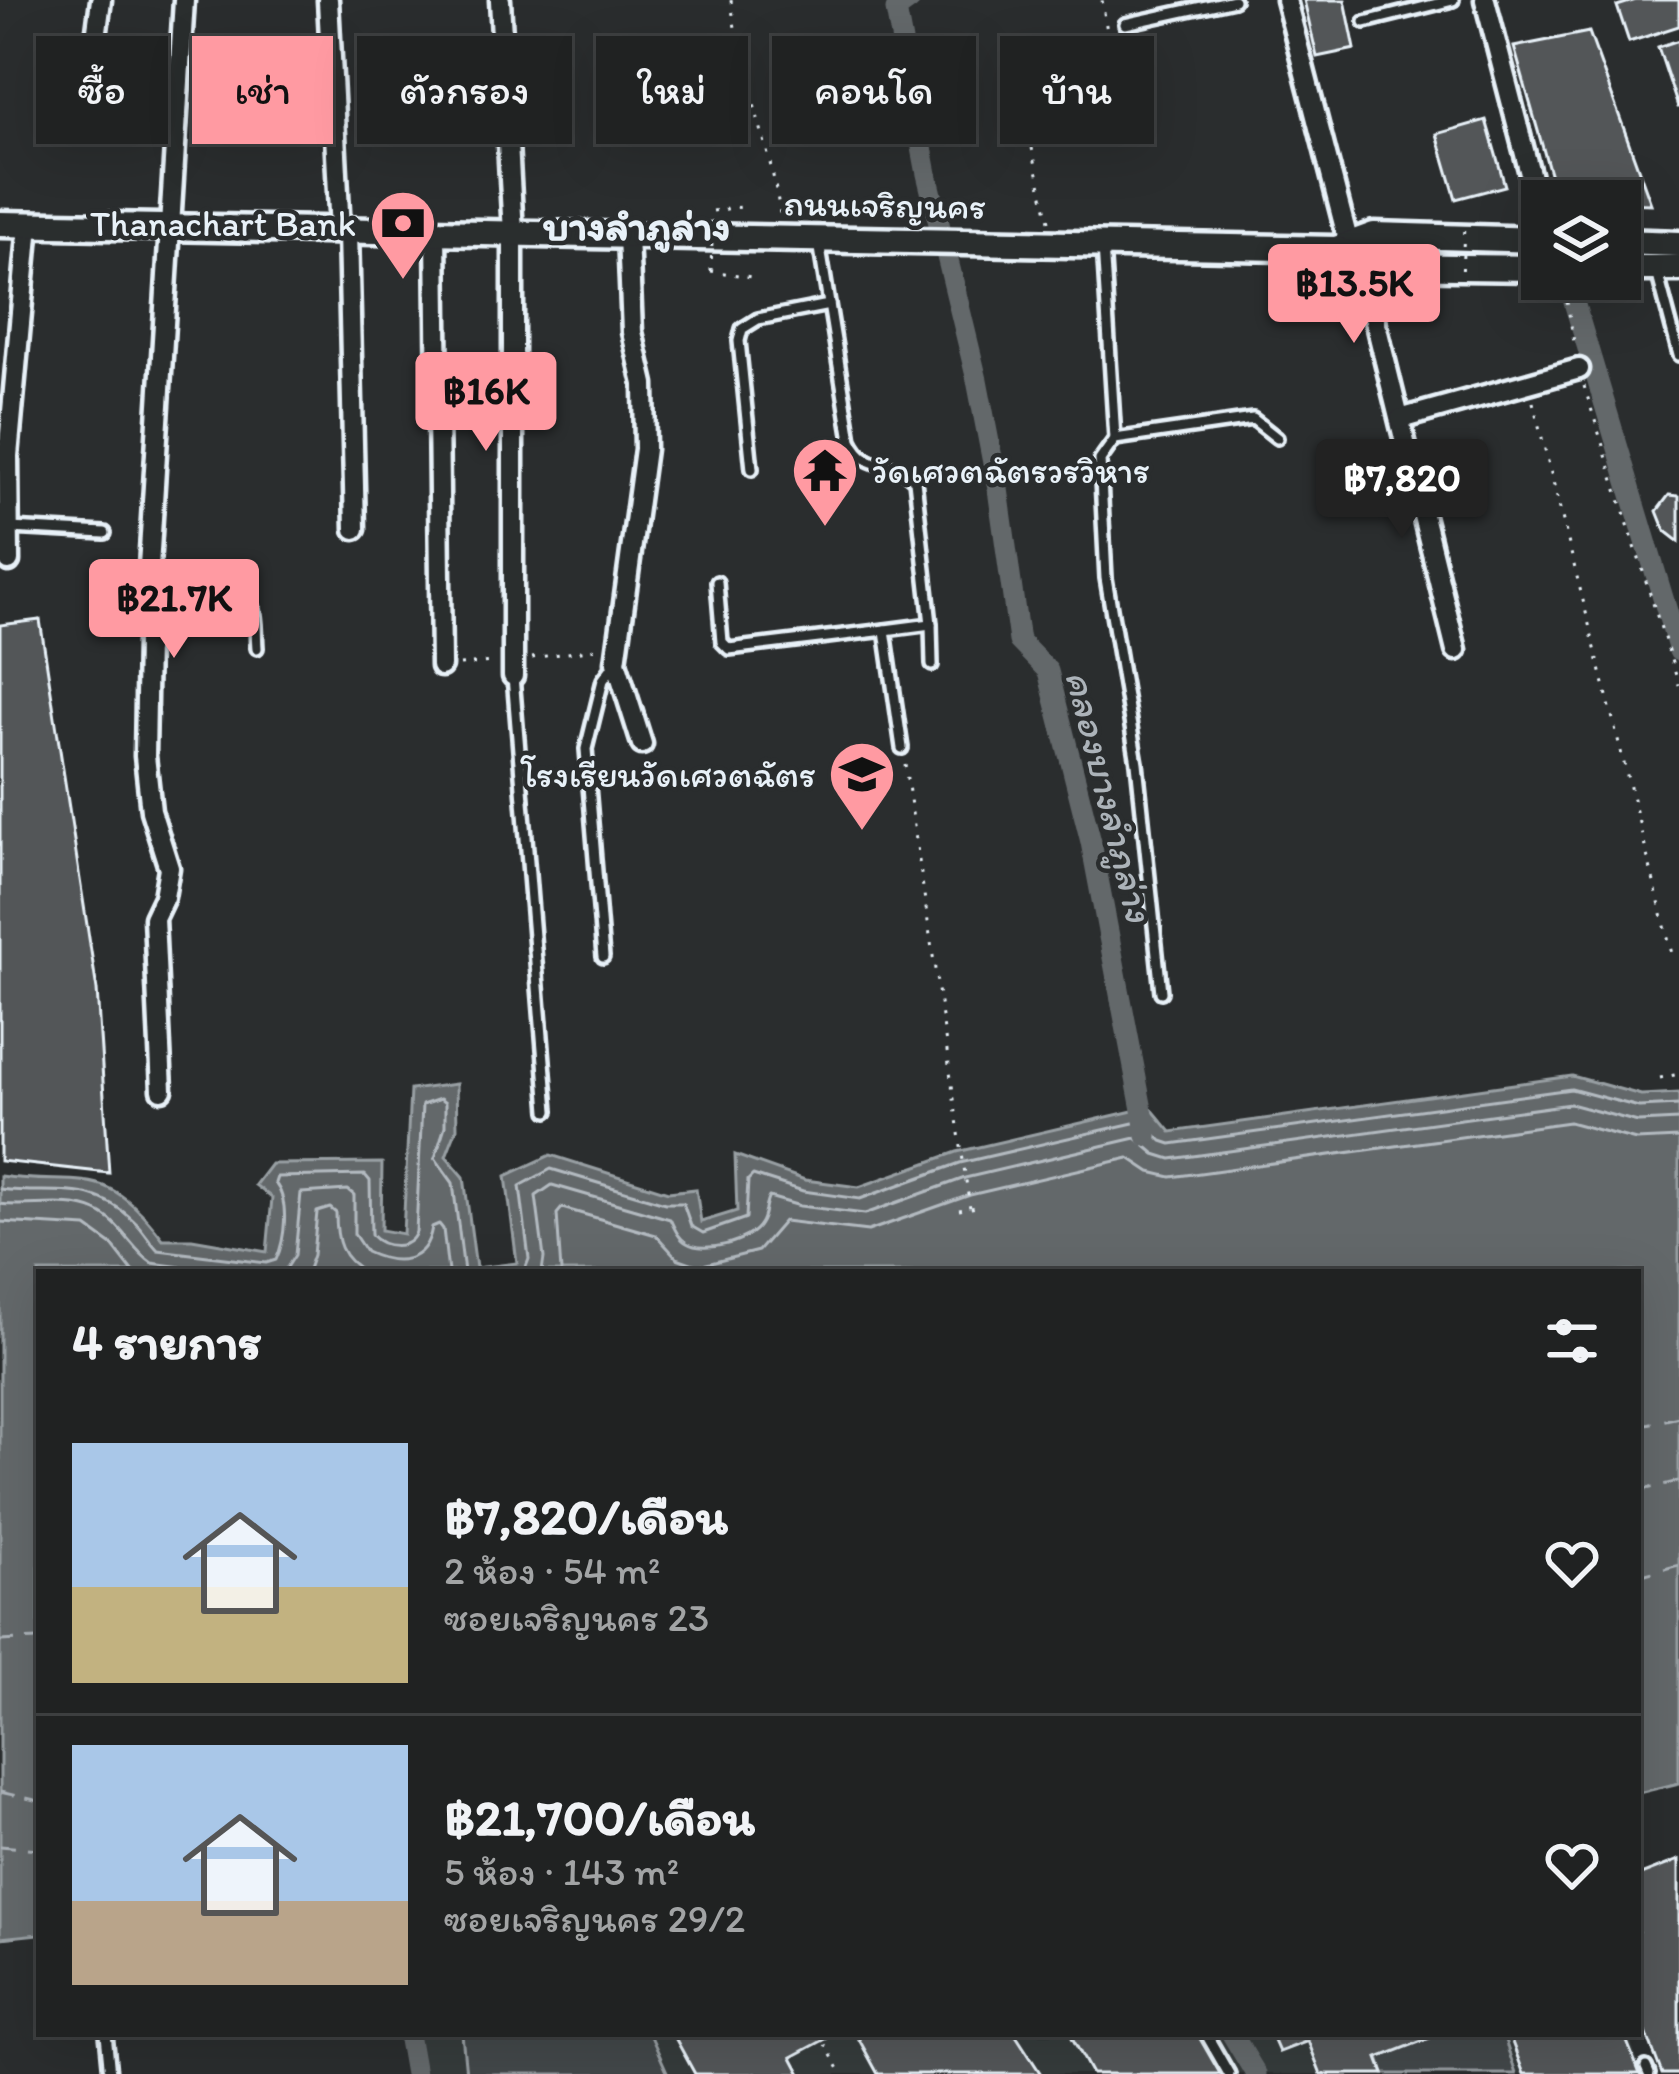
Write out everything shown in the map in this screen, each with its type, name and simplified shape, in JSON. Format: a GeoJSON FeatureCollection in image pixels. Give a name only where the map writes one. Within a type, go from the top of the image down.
{"type":"FeatureCollection","features":[{"type":"Feature","properties":{"kind":"main road","name":"ถนนเจริญนคร"},"geometry":{"type":"LineString","coordinates":[[0,224],[1348,251],[1381,266],[1521,268]]}},
{"type":"Feature","properties":{"kind":"main road","name":"ถนนเจริญนคร"},"geometry":{"type":"LineString","coordinates":[[1348,251],[1373,235],[1521,239]]}},
{"type":"Feature","properties":{"kind":"main road"},"geometry":{"type":"LineString","coordinates":[[1641,243],[1679,244]]}},
{"type":"Feature","properties":{"kind":"street"},"geometry":{"type":"LineString","coordinates":[[100,0],[89,90],[95,100],[176,123]]}},
{"type":"Feature","properties":{"kind":"street"},"geometry":{"type":"LineString","coordinates":[[162,1090],[154,919],[164,898],[169,868],[151,811],[145,756],[148,583],[184,0]]}},
{"type":"Feature","properties":{"kind":"street"},"geometry":{"type":"LineString","coordinates":[[328,0],[344,231],[355,529]]}},
{"type":"Feature","properties":{"kind":"street"},"geometry":{"type":"LineString","coordinates":[[500,0],[513,232],[513,676]]}},
{"type":"Feature","properties":{"kind":"street"},"geometry":{"type":"LineString","coordinates":[[1286,0],[1348,251],[1400,418],[1456,650]]}},
{"type":"Feature","properties":{"kind":"street"},"geometry":{"type":"LineString","coordinates":[[1485,0],[1532,180]]}},
{"type":"Feature","properties":{"kind":"street"},"geometry":{"type":"LineString","coordinates":[[4,564],[10,528],[8,456],[29,224]]}},
{"type":"Feature","properties":{"kind":"street"},"geometry":{"type":"LineString","coordinates":[[436,233],[440,666]]}},
{"type":"Feature","properties":{"kind":"street"},"geometry":{"type":"LineString","coordinates":[[628,235],[629,302],[644,384],[645,449],[616,662],[642,744]]}},
{"type":"Feature","properties":{"kind":"street"},"geometry":{"type":"LineString","coordinates":[[1400,418],[1579,369]]}},
{"type":"Feature","properties":{"kind":"lane"},"geometry":{"type":"LineString","coordinates":[[1125,24],[1234,0]]}},
{"type":"Feature","properties":{"kind":"lane"},"geometry":{"type":"LineString","coordinates":[[1365,22],[1453,0]]}},
{"type":"Feature","properties":{"kind":"lane"},"geometry":{"type":"LineString","coordinates":[[818,240],[855,450],[870,464],[906,470],[915,480],[932,624],[932,665]]}},
{"type":"Feature","properties":{"kind":"lane"},"geometry":{"type":"LineString","coordinates":[[1103,245],[1115,439],[1100,460],[1106,578],[1137,764],[1161,992]]}},
{"type":"Feature","properties":{"kind":"lane"},"geometry":{"type":"LineString","coordinates":[[1668,268],[1679,355]]}},
{"type":"Feature","properties":{"kind":"lane"},"geometry":{"type":"LineString","coordinates":[[752,469],[739,341],[742,329],[758,319],[829,305]]}},
{"type":"Feature","properties":{"kind":"lane"},"geometry":{"type":"LineString","coordinates":[[1115,439],[1253,419],[1277,438]]}},
{"type":"Feature","properties":{"kind":"lane"},"geometry":{"type":"LineString","coordinates":[[10,528],[105,532]]}},
{"type":"Feature","properties":{"kind":"lane"},"geometry":{"type":"LineString","coordinates":[[717,582],[722,642],[728,649],[932,624]]}},
{"type":"Feature","properties":{"kind":"lane"},"geometry":{"type":"LineString","coordinates":[[148,583],[236,589],[248,594],[254,602],[257,648]]}},
{"type":"Feature","properties":{"kind":"lane"},"geometry":{"type":"LineString","coordinates":[[885,630],[902,748]]}},
{"type":"Feature","properties":{"kind":"lane"},"geometry":{"type":"LineString","coordinates":[[603,957],[586,749],[603,680],[616,662]]}},
{"type":"Feature","properties":{"kind":"lane"},"geometry":{"type":"LineString","coordinates":[[513,676],[548,1111]]}},
{"type":"Feature","properties":{"kind":"lane"},"geometry":{"type":"LineString","coordinates":[[106,2037],[110,2074]]}},
{"type":"Feature","properties":{"kind":"lane"},"geometry":{"type":"LineString","coordinates":[[1208,2037],[1229,2074]]}},
{"type":"Feature","properties":{"kind":"path"},"geometry":{"type":"LineString","coordinates":[[731,0],[746,80],[774,169],[783,238]]}},
{"type":"Feature","properties":{"kind":"path"},"geometry":{"type":"LineString","coordinates":[[1055,244],[1024,118],[1116,89],[1102,0]]}},
{"type":"Feature","properties":{"kind":"path"},"geometry":{"type":"LineString","coordinates":[[748,206],[713,211],[711,271],[752,277]]}},
{"type":"Feature","properties":{"kind":"path"},"geometry":{"type":"LineString","coordinates":[[1462,282],[1464,223]]}},
{"type":"Feature","properties":{"kind":"path"},"geometry":{"type":"LineString","coordinates":[[1567,300],[1579,369],[1679,685]]}},
{"type":"Feature","properties":{"kind":"path"},"geometry":{"type":"LineString","coordinates":[[1528,383],[1672,958]]}},
{"type":"Feature","properties":{"kind":"path"},"geometry":{"type":"LineString","coordinates":[[902,748],[970,1208]]}},
{"type":"Feature","properties":{"kind":"path"},"geometry":{"type":"LineString","coordinates":[[1660,1078],[1679,1074]]}},
{"type":"Feature","properties":{"kind":"path"},"geometry":{"type":"LineString","coordinates":[[959,1210],[982,1206]]}},
{"type":"Feature","properties":{"kind":"path"},"geometry":{"type":"LineString","coordinates":[[821,2037],[842,2074]]}},
{"type":"Feature","properties":{"kind":"shaded area"},"geometry":{"type":"Polygon","coordinates":[[[417,2037],[1223,2037],[1245,2074],[423,2074],[417,2037]]]}},
{"type":"Feature","properties":{"kind":"shaded area"},"geometry":{"type":"Polygon","coordinates":[[[462,2037],[651,2037],[668,2074],[466,2074],[462,2037]]]}},
{"type":"Feature","properties":{"kind":"shaded area"},"geometry":{"type":"Polygon","coordinates":[[[1237,2037],[1629,2037],[1643,2074],[1259,2074],[1237,2037]]]}},
{"type":"Feature","properties":{"kind":"shaded area"},"geometry":{"type":"Polygon","coordinates":[[[1373,2037],[1504,2037],[1516,2074],[1384,2074],[1373,2037]]]}},
{"type":"Feature","properties":{"kind":"water"},"geometry":{"type":"Polygon","coordinates":[[[1572,1076],[1641,1095],[1679,1093],[1679,1783],[1641,1792],[1641,1269],[36,1269],[36,1934],[0,1938],[0,1176],[90,1182],[124,1198],[163,1239],[267,1252],[272,1198],[255,1185],[271,1164],[382,1163],[381,1230],[403,1234],[410,1090],[456,1084],[457,1128],[446,1156],[464,1177],[476,1268],[517,1263],[506,1176],[551,1155],[668,1192],[696,1189],[701,1222],[737,1211],[735,1155],[805,1180],[859,1187],[957,1152],[1150,1107],[1171,1132],[1572,1076]]]}},
{"type":"Feature","properties":{"kind":"building"},"geometry":{"type":"Polygon","coordinates":[[[1304,0],[1345,0],[1355,49],[1317,57],[1304,0]]]}},
{"type":"Feature","properties":{"kind":"building"},"geometry":{"type":"Polygon","coordinates":[[[1636,0],[1679,0],[1679,26],[1629,42],[1617,6],[1636,0]]]}},
{"type":"Feature","properties":{"kind":"building"},"geometry":{"type":"Polygon","coordinates":[[[1589,32],[1651,204],[1641,204],[1641,180],[1552,180],[1514,47],[1589,32]]]}},
{"type":"Feature","properties":{"kind":"building"},"geometry":{"type":"Polygon","coordinates":[[[1679,40],[1679,107],[1678,107],[1658,47],[1679,40]]]}},
{"type":"Feature","properties":{"kind":"building"},"geometry":{"type":"Polygon","coordinates":[[[1486,120],[1505,186],[1456,199],[1437,134],[1486,120]]]}},
{"type":"Feature","properties":{"kind":"building"},"geometry":{"type":"Polygon","coordinates":[[[1669,495],[1679,496],[1679,542],[1665,531],[1657,511],[1669,495]]]}},
{"type":"Feature","properties":{"kind":"building"},"geometry":{"type":"Polygon","coordinates":[[[40,620],[97,990],[109,1173],[0,1161],[0,625],[40,620]]]}},
{"type":"Feature","properties":{"kind":"building"},"geometry":{"type":"Polygon","coordinates":[[[1679,1860],[1679,2074],[1662,2074],[1641,2019],[1641,1875],[1679,1860]]]}},
{"type":"Feature","properties":{"kind":"building"},"geometry":{"type":"Polygon","coordinates":[[[675,2037],[829,2037],[792,2057],[801,2074],[695,2074],[675,2037]]]}},
{"type":"Feature","properties":{"kind":"building"},"geometry":{"type":"Polygon","coordinates":[[[858,2037],[1017,2037],[1041,2074],[878,2074],[858,2037]]]}},
{"type":"Feature","properties":{"kind":"building"},"geometry":{"type":"Polygon","coordinates":[[[1072,2037],[1201,2037],[1221,2074],[1092,2074],[1072,2037]]]}},
{"type":"Feature","properties":{"kind":"building"},"geometry":{"type":"Polygon","coordinates":[[[1272,2037],[1432,2037],[1378,2058],[1384,2074],[1321,2074],[1308,2041],[1279,2052],[1272,2037]]]}},
{"type":"Feature","properties":{"kind":"building"},"geometry":{"type":"Polygon","coordinates":[[[1510,2037],[1625,2037],[1640,2074],[1524,2074],[1510,2037]]]}},
{"type":"Feature","properties":{"kind":"waterway","name":"คลองบางลำภูล่าง"},"geometry":{"type":"LineString","coordinates":[[910,0],[896,10],[927,174],[977,380],[1019,641],[1048,671],[1091,842],[1147,1136]]}},
{"type":"Feature","properties":{"kind":"waterway"},"geometry":{"type":"LineString","coordinates":[[1574,302],[1679,651]]}},
{"type":"Feature","properties":{"kind":"waterway"},"geometry":{"type":"LineString","coordinates":[[409,2037],[415,2074]]}},
{"type":"Feature","properties":{"kind":"waterway"},"geometry":{"type":"LineString","coordinates":[[1234,2037],[1256,2074]]}},
{"type":"Feature","properties":{"kind":"ferry route"},"geometry":{"type":"LineString","coordinates":[[1641,1425],[1679,1417]]}},
{"type":"Feature","properties":{"kind":"ferry route"},"geometry":{"type":"LineString","coordinates":[[1641,1490],[1679,1481]]}},
{"type":"Feature","properties":{"kind":"ferry route"},"geometry":{"type":"LineString","coordinates":[[1641,1575],[1679,1565]]}},
{"type":"Feature","properties":{"kind":"ferry route"},"geometry":{"type":"LineString","coordinates":[[0,1641],[36,1639]]}},
{"type":"Feature","properties":{"kind":"ferry route"},"geometry":{"type":"LineString","coordinates":[[0,1792],[36,1800]]}},
{"type":"Feature","properties":{"kind":"ferry route"},"geometry":{"type":"LineString","coordinates":[[0,1846],[36,1849]]}},
{"type":"Feature","properties":{"kind":"place","name":"Thanachart Bank"},"geometry":{"type":"Point","coordinates":[403,282]}},
{"type":"Feature","properties":{"kind":"place","name":"วัดเศวตฉัตรวรวิหาร"},"geometry":{"type":"Point","coordinates":[825,529]}},
{"type":"Feature","properties":{"kind":"place","name":"โรงเรียนวัดเศวตฉัตร"},"geometry":{"type":"Point","coordinates":[862,833]}},
{"type":"Feature","properties":{"kind":"district","name":"บางลำภูล่าง"},"geometry":{"type":"Point","coordinates":[637,225]}}]}
